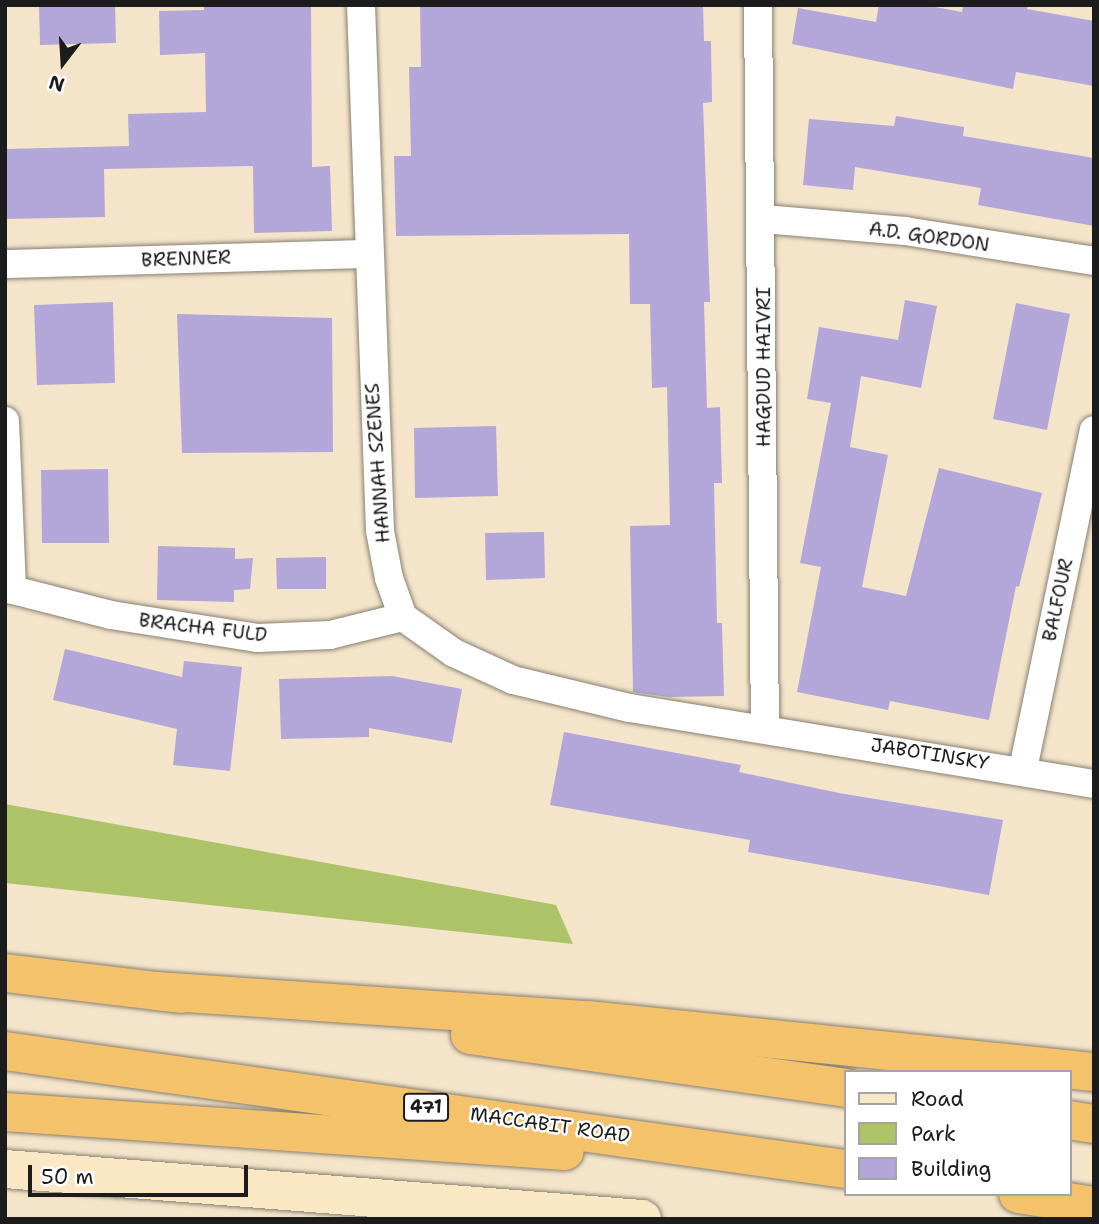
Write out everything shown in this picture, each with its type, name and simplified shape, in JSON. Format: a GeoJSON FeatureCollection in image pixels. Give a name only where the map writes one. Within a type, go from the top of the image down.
{"type":"FeatureCollection","features":[{"type":"Feature","properties":{"kind":"highway"},"geometry":{"type":"LineString","coordinates":[[5,973],[157,991],[844,1088]]}},
{"type":"Feature","properties":{"kind":"highway"},"geometry":{"type":"LineString","coordinates":[[157,991],[587,1020],[1094,1072]]}},
{"type":"Feature","properties":{"kind":"highway","name":"MACCABIT ROAD"},"geometry":{"type":"LineString","coordinates":[[5,1051],[844,1169]]}},
{"type":"Feature","properties":{"kind":"highway"},"geometry":{"type":"LineString","coordinates":[[5,1112],[844,1169]]}},
{"type":"Feature","properties":{"kind":"highway"},"geometry":{"type":"LineString","coordinates":[[1071,1120],[1094,1124]]}},
{"type":"Feature","properties":{"kind":"highway"},"geometry":{"type":"LineString","coordinates":[[1031,1196],[1094,1206]]}},
{"type":"Feature","properties":{"kind":"main road"},"geometry":{"type":"LineString","coordinates":[[5,1168],[642,1219]]}},
{"type":"Feature","properties":{"kind":"street","name":"HANNAH SZENES"},"geometry":{"type":"LineString","coordinates":[[361,5],[380,531],[389,578],[403,617]]}},
{"type":"Feature","properties":{"kind":"street","name":"HAGDUD HAIVRI"},"geometry":{"type":"LineString","coordinates":[[758,5],[763,219],[765,728]]}},
{"type":"Feature","properties":{"kind":"street","name":"A.D. GORDON"},"geometry":{"type":"LineString","coordinates":[[763,219],[905,231],[1094,261]]}},
{"type":"Feature","properties":{"kind":"street","name":"BRENNER"},"geometry":{"type":"LineString","coordinates":[[5,264],[368,254]]}},
{"type":"Feature","properties":{"kind":"street"},"geometry":{"type":"LineString","coordinates":[[5,421],[8,589]]}},
{"type":"Feature","properties":{"kind":"street","name":"BALFOUR"},"geometry":{"type":"LineString","coordinates":[[1023,769],[1094,430]]}},
{"type":"Feature","properties":{"kind":"street","name":"BRACHA FULD"},"geometry":{"type":"LineString","coordinates":[[8,589],[111,615],[258,638],[330,635],[403,617]]}},
{"type":"Feature","properties":{"kind":"street"},"geometry":{"type":"LineString","coordinates":[[403,617],[454,653],[513,680],[629,708],[765,728]]}},
{"type":"Feature","properties":{"kind":"street","name":"JABOTINSKY"},"geometry":{"type":"LineString","coordinates":[[765,728],[1023,769],[1094,784]]}},
{"type":"Feature","properties":{"kind":"green space"},"geometry":{"type":"Polygon","coordinates":[[[5,804],[556,905],[573,944],[5,883],[5,804]]]}},
{"type":"Feature","properties":{"kind":"building"},"geometry":{"type":"Polygon","coordinates":[[[39,5],[115,5],[116,43],[40,45],[39,5]]]}},
{"type":"Feature","properties":{"kind":"building"},"geometry":{"type":"Polygon","coordinates":[[[204,5],[311,5],[312,167],[330,166],[332,231],[254,233],[253,166],[104,169],[105,217],[5,219],[5,149],[129,146],[128,114],[206,112],[205,53],[160,55],[159,11],[204,10],[204,5]]]}},
{"type":"Feature","properties":{"kind":"building"},"geometry":{"type":"Polygon","coordinates":[[[420,5],[703,5],[704,41],[711,41],[712,102],[703,103],[710,302],[704,302],[707,408],[720,407],[722,483],[714,483],[717,623],[722,623],[724,696],[668,697],[633,692],[630,526],[670,525],[667,387],[652,388],[650,304],[630,304],[629,234],[396,236],[394,156],[411,156],[409,67],[421,67],[420,5]]]}},
{"type":"Feature","properties":{"kind":"building"},"geometry":{"type":"Polygon","coordinates":[[[879,5],[924,5],[962,12],[963,5],[1028,5],[1027,9],[1094,21],[1094,86],[1016,72],[1013,89],[792,44],[798,8],[876,22],[879,5]]]}},
{"type":"Feature","properties":{"kind":"building"},"geometry":{"type":"Polygon","coordinates":[[[896,116],[964,127],[963,136],[1094,158],[1094,226],[978,205],[981,188],[855,167],[853,190],[803,185],[809,119],[894,126],[896,116]]]}},
{"type":"Feature","properties":{"kind":"building"},"geometry":{"type":"Polygon","coordinates":[[[905,300],[937,306],[921,388],[861,376],[850,447],[888,455],[862,587],[906,596],[939,468],[1042,493],[1019,587],[1016,586],[989,720],[890,701],[888,710],[797,692],[821,567],[800,563],[831,403],[807,399],[819,327],[898,340],[905,300]]]}},
{"type":"Feature","properties":{"kind":"building"},"geometry":{"type":"Polygon","coordinates":[[[113,302],[115,383],[37,385],[34,305],[113,302]]]}},
{"type":"Feature","properties":{"kind":"building"},"geometry":{"type":"Polygon","coordinates":[[[1016,303],[1070,314],[1047,430],[993,419],[1016,303]]]}},
{"type":"Feature","properties":{"kind":"building"},"geometry":{"type":"Polygon","coordinates":[[[177,314],[332,318],[333,452],[182,453],[177,314]]]}},
{"type":"Feature","properties":{"kind":"building"},"geometry":{"type":"Polygon","coordinates":[[[496,426],[498,496],[415,498],[414,428],[496,426]]]}},
{"type":"Feature","properties":{"kind":"building"},"geometry":{"type":"Polygon","coordinates":[[[108,469],[109,543],[42,543],[41,470],[108,469]]]}},
{"type":"Feature","properties":{"kind":"building"},"geometry":{"type":"Polygon","coordinates":[[[544,532],[545,578],[486,580],[485,533],[544,532]]]}},
{"type":"Feature","properties":{"kind":"building"},"geometry":{"type":"Polygon","coordinates":[[[158,546],[235,548],[235,559],[253,558],[250,589],[234,590],[234,602],[157,600],[158,546]]]}},
{"type":"Feature","properties":{"kind":"building"},"geometry":{"type":"Polygon","coordinates":[[[326,557],[326,589],[277,589],[276,558],[326,557]]]}},
{"type":"Feature","properties":{"kind":"building"},"geometry":{"type":"Polygon","coordinates":[[[65,649],[182,677],[184,661],[242,667],[230,771],[173,765],[177,729],[53,700],[65,649]]]}},
{"type":"Feature","properties":{"kind":"building"},"geometry":{"type":"Polygon","coordinates":[[[392,676],[462,689],[452,743],[369,728],[369,737],[281,739],[279,679],[392,676]]]}},
{"type":"Feature","properties":{"kind":"building"},"geometry":{"type":"Polygon","coordinates":[[[564,732],[741,765],[739,772],[839,793],[1003,820],[989,895],[748,852],[750,840],[550,805],[564,732]]]}}]}
